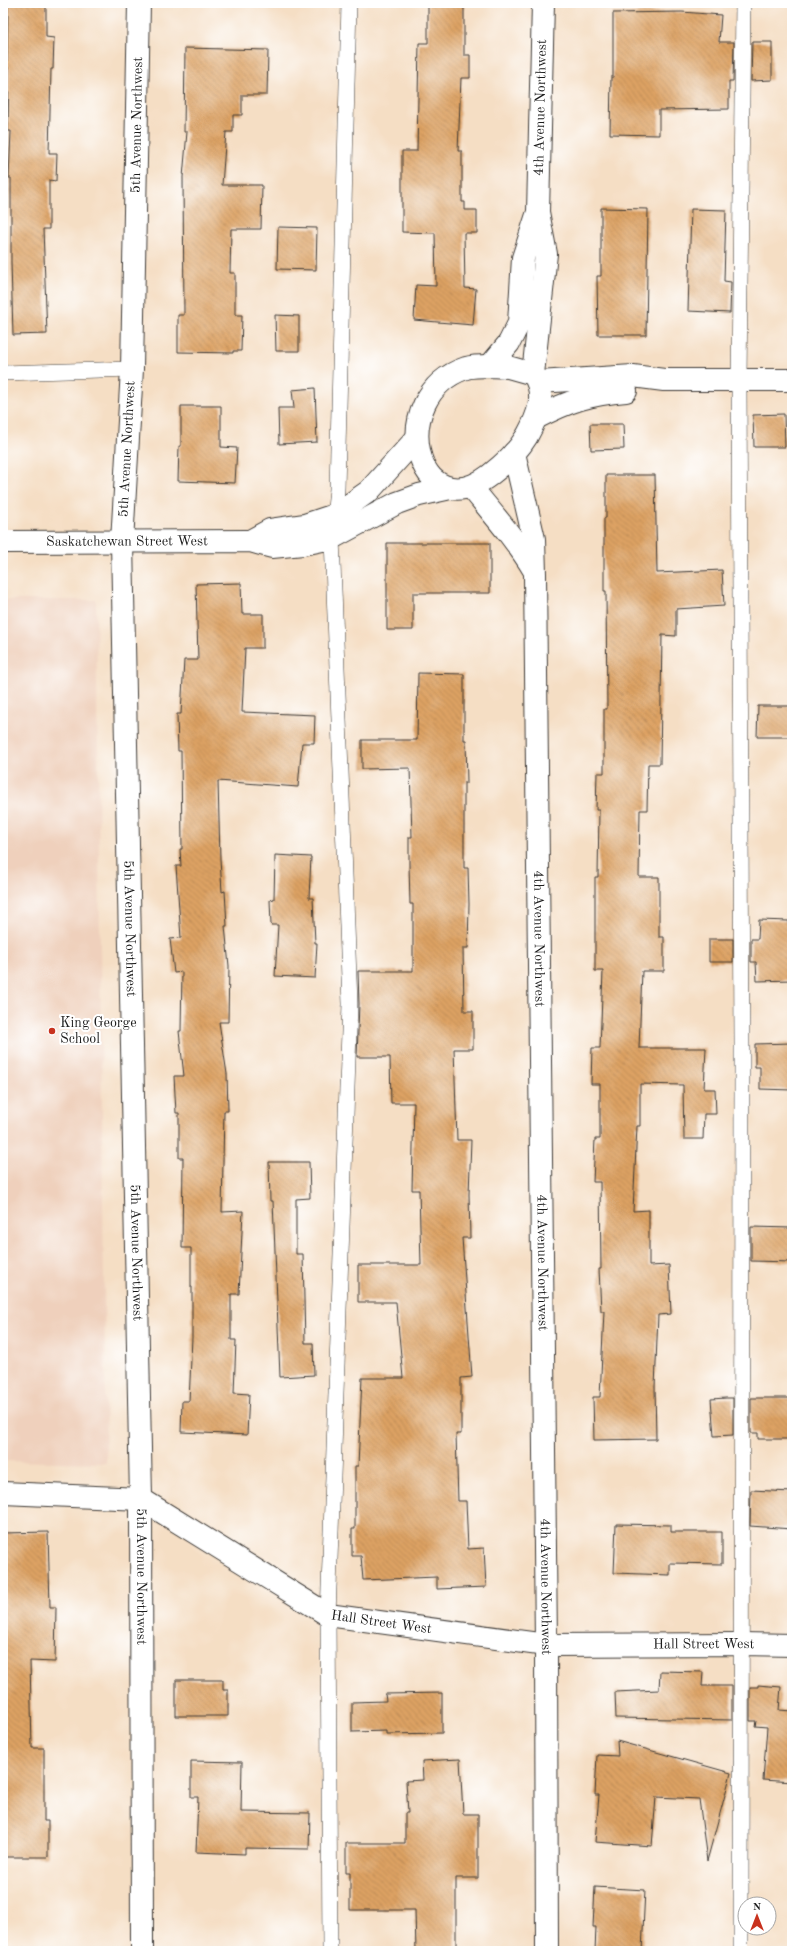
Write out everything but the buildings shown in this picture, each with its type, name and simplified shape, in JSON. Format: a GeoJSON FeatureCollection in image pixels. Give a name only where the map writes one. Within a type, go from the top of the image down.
{"type":"FeatureCollection","features":[{"type":"Feature","properties":{"kind":"street","name":"5th Avenue Northwest"},"geometry":{"type":"LineString","coordinates":[[139,3],[132,369],[122,542],[141,1499],[142,1951]]}},
{"type":"Feature","properties":{"kind":"street","name":"4th Avenue Northwest"},"geometry":{"type":"LineString","coordinates":[[536,378],[546,254],[538,212],[543,3]]}},
{"type":"Feature","properties":{"kind":"street","name":"4th Avenue Northwest"},"geometry":{"type":"LineString","coordinates":[[490,366],[508,343],[519,323],[523,258],[538,212]]}},
{"type":"Feature","properties":{"kind":"street"},"geometry":{"type":"LineString","coordinates":[[536,378],[541,397],[536,418],[526,437],[514,453],[496,471],[471,487],[461,490],[446,489],[433,480],[421,461],[416,439],[419,416],[429,395],[446,378],[467,368],[508,366],[536,378],[633,376],[664,380],[792,380]]}},
{"type":"Feature","properties":{"kind":"street"},"geometry":{"type":"LineString","coordinates":[[536,418],[566,402],[596,393],[636,390],[664,380]]}},
{"type":"Feature","properties":{"kind":"street","name":"Saskatchewan Street West"},"geometry":{"type":"LineString","coordinates":[[250,541],[270,530],[305,525],[335,515],[369,491],[416,439]]}},
{"type":"Feature","properties":{"kind":"street","name":"4th Avenue Northwest"},"geometry":{"type":"LineString","coordinates":[[514,453],[534,539],[536,574],[546,1645],[547,1951]]}},
{"type":"Feature","properties":{"kind":"street","name":"4th Avenue Northwest"},"geometry":{"type":"LineString","coordinates":[[471,487],[523,551],[536,574]]}},
{"type":"Feature","properties":{"kind":"street","name":"Saskatchewan Street West"},"geometry":{"type":"LineString","coordinates":[[3,542],[250,541],[272,547],[303,544],[332,538],[396,504],[420,495],[446,489]]}},
{"type":"Feature","properties":{"kind":"street","name":"Hall Street West"},"geometry":{"type":"LineString","coordinates":[[3,1493],[141,1499],[328,1616],[546,1645],[792,1645]]}},
{"type":"Feature","properties":{"kind":"lane"},"geometry":{"type":"LineString","coordinates":[[330,1951],[328,1616],[350,1004],[332,538],[337,489],[349,3]]}},
{"type":"Feature","properties":{"kind":"lane"},"geometry":{"type":"LineString","coordinates":[[741,1951],[742,1046],[739,380],[743,3]]}},
{"type":"Feature","properties":{"kind":"lane"},"geometry":{"type":"LineString","coordinates":[[3,373],[132,369]]}},
{"type":"Feature","properties":{"kind":"shaded area","name":"King George School"},"geometry":{"type":"Polygon","coordinates":[[[3,600],[96,600],[106,1463],[3,1461],[3,600]]]}},
{"type":"Feature","properties":{"kind":"place","name":"King George School"},"geometry":{"type":"Point","coordinates":[52,1031]}}]}
